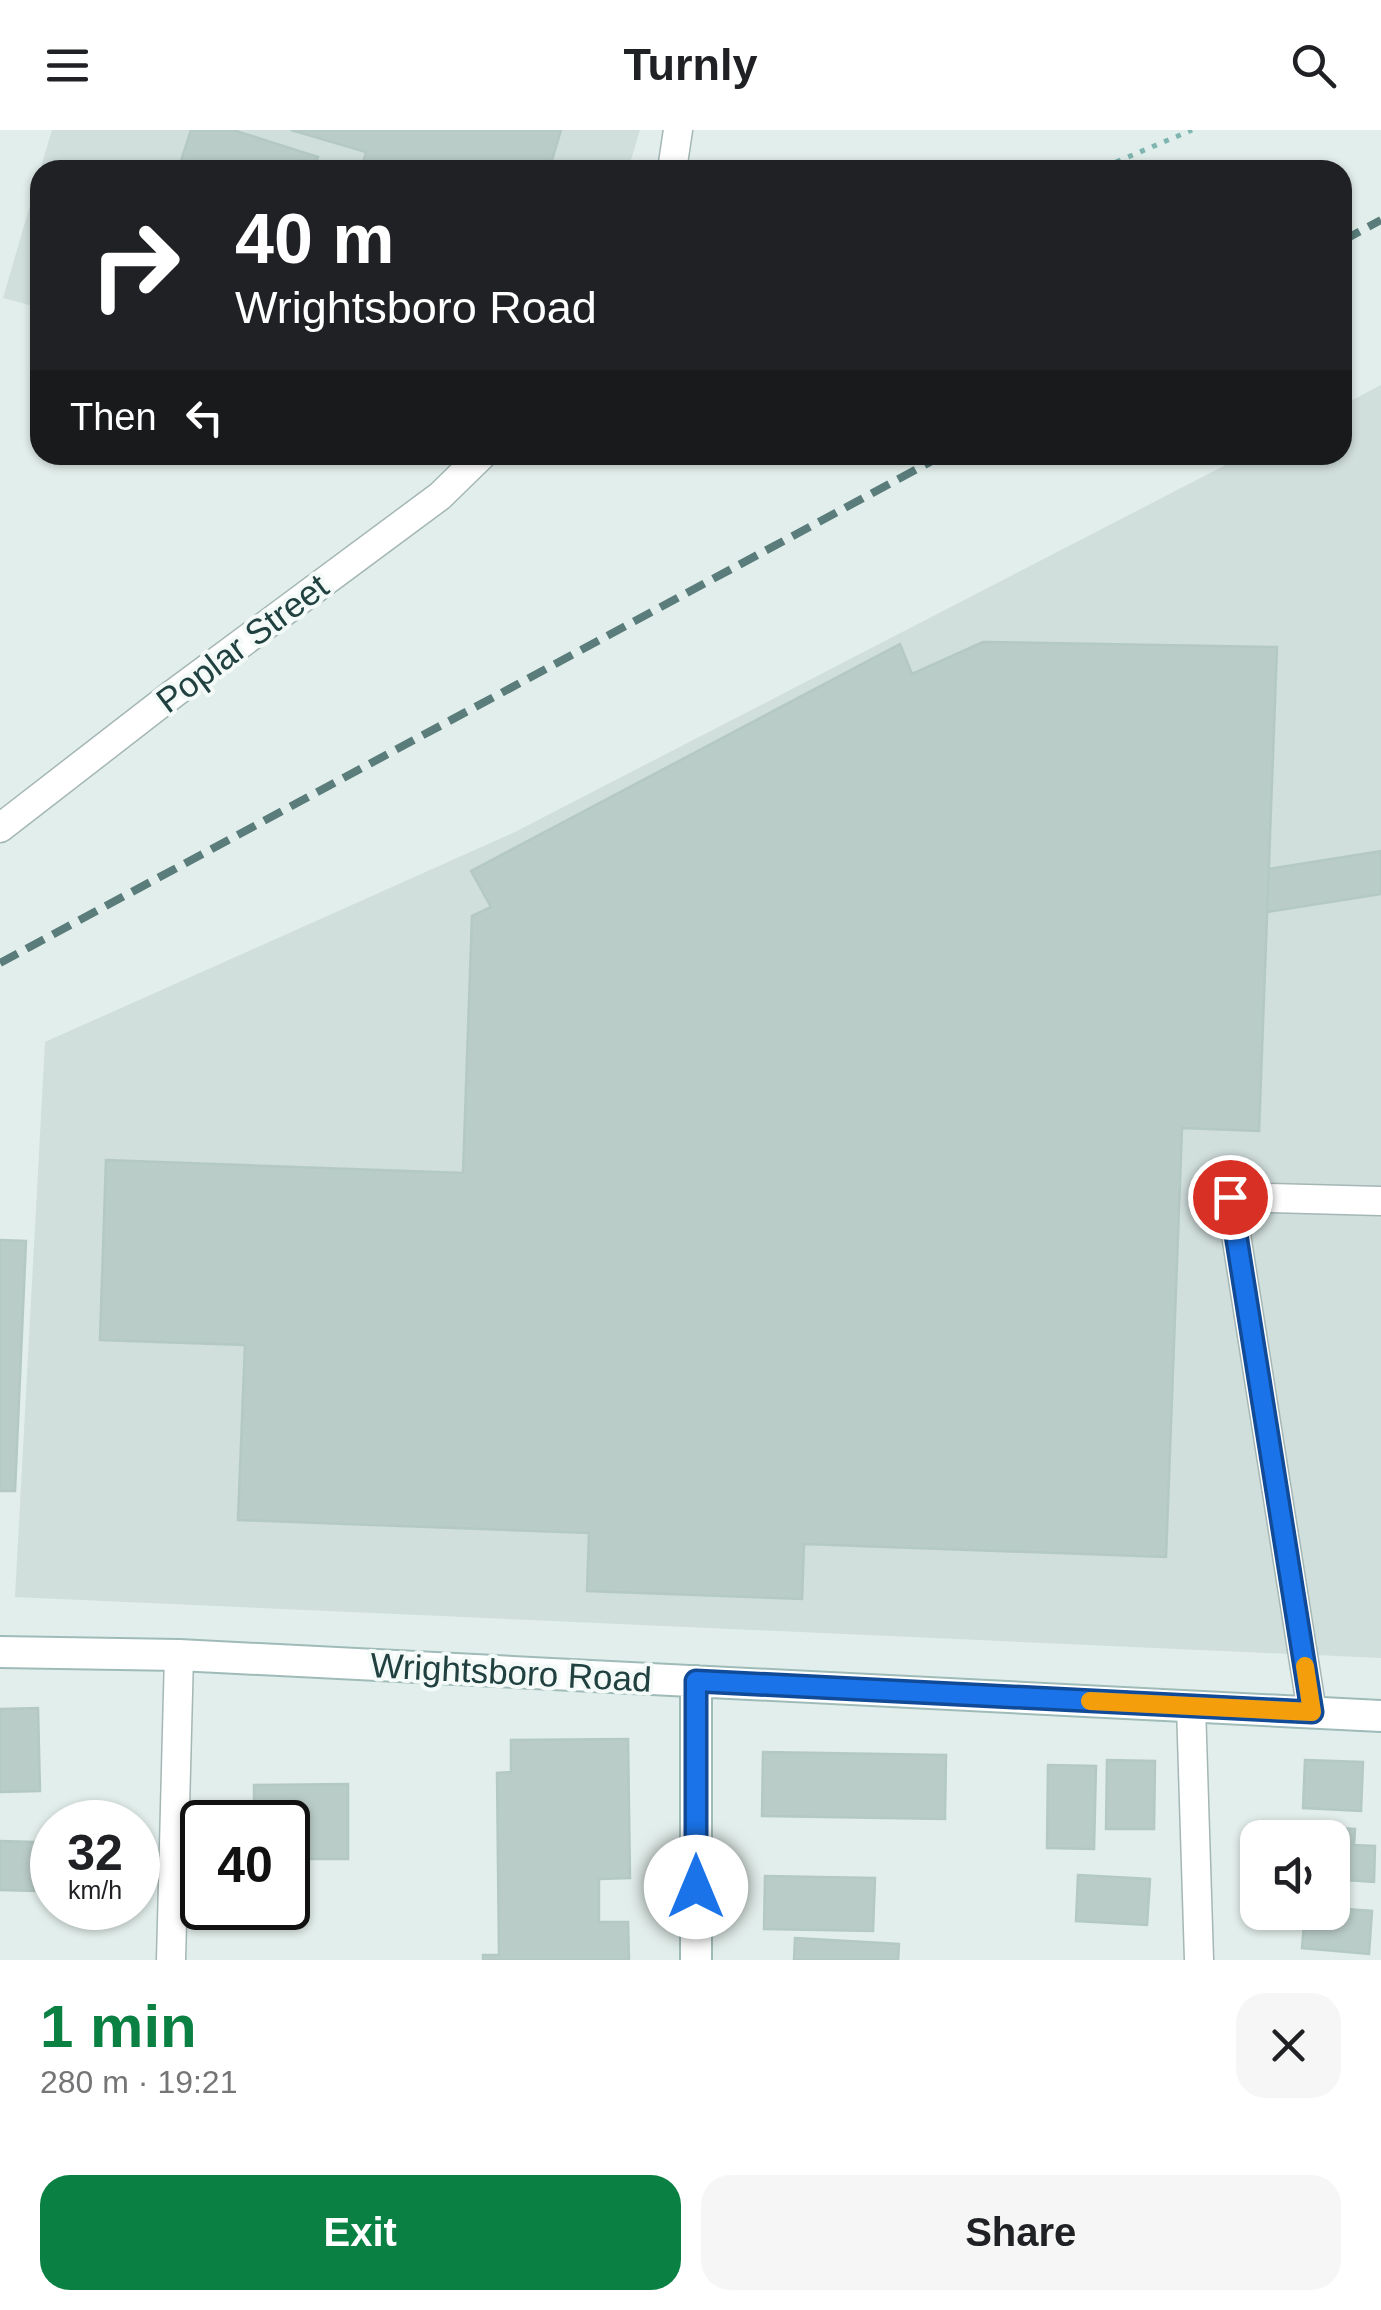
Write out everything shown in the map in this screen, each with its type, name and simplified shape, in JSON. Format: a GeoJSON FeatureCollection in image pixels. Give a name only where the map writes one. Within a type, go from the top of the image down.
{"type":"FeatureCollection","features":[{"type":"Feature","properties":{"kind":"main road","name":"Wrightsboro Road"},"geometry":{"type":"LineString","coordinates":[[0,1652],[179,1655],[1381,1716]]}},
{"type":"Feature","properties":{"kind":"main road"},"geometry":{"type":"LineString","coordinates":[[696,1681],[696,1960]]}},
{"type":"Feature","properties":{"kind":"street"},"geometry":{"type":"LineString","coordinates":[[674,160],[678,130]]}},
{"type":"Feature","properties":{"kind":"street","name":"Poplar Street"},"geometry":{"type":"LineString","coordinates":[[0,828],[440,496],[472,465]]}},
{"type":"Feature","properties":{"kind":"street"},"geometry":{"type":"LineString","coordinates":[[1312,1712],[1230,1197],[1381,1201]]}},
{"type":"Feature","properties":{"kind":"street"},"geometry":{"type":"LineString","coordinates":[[171,1960],[179,1655]]}},
{"type":"Feature","properties":{"kind":"street"},"geometry":{"type":"LineString","coordinates":[[1191,1706],[1199,1960]]}},
{"type":"Feature","properties":{"kind":"path"},"geometry":{"type":"LineString","coordinates":[[1121,160],[1192,130]]}},
{"type":"Feature","properties":{"kind":"shaded area"},"geometry":{"type":"Polygon","coordinates":[[[52,130],[640,130],[631,160],[43,160],[52,130]]]}},
{"type":"Feature","properties":{"kind":"shaded area"},"geometry":{"type":"Polygon","coordinates":[[[30,205],[30,305],[3,298],[30,205]]]}},
{"type":"Feature","properties":{"kind":"shaded area"},"geometry":{"type":"Polygon","coordinates":[[[1381,385],[1381,1658],[15,1597],[45,1042],[513,833],[1226,465],[1352,465],[1352,400],[1381,385]]]}},
{"type":"Feature","properties":{"kind":"building"},"geometry":{"type":"Polygon","coordinates":[[[191,130],[233,130],[318,157],[317,160],[181,160],[191,130]]]}},
{"type":"Feature","properties":{"kind":"building"},"geometry":{"type":"Polygon","coordinates":[[[291,130],[561,130],[552,160],[364,160],[366,152],[291,130]]]}},
{"type":"Feature","properties":{"kind":"building"},"geometry":{"type":"Polygon","coordinates":[[[983,642],[1277,647],[1259,1131],[1182,1128],[1166,1557],[804,1544],[802,1599],[587,1591],[589,1533],[238,1520],[245,1345],[100,1340],[106,1160],[463,1173],[472,916],[491,907],[471,871],[900,644],[912,674],[983,642]]]}},
{"type":"Feature","properties":{"kind":"building"},"geometry":{"type":"Polygon","coordinates":[[[1381,851],[1381,894],[1267,912],[1269,869],[1381,851]]]}},
{"type":"Feature","properties":{"kind":"building"},"geometry":{"type":"Polygon","coordinates":[[[0,1240],[26,1241],[15,1491],[0,1491],[0,1240]]]}},
{"type":"Feature","properties":{"kind":"building"},"geometry":{"type":"Polygon","coordinates":[[[38,1708],[40,1791],[0,1792],[0,1709],[38,1708]]]}},
{"type":"Feature","properties":{"kind":"building"},"geometry":{"type":"Polygon","coordinates":[[[628,1739],[630,1878],[599,1879],[599,1922],[628,1922],[629,1960],[483,1960],[483,1955],[499,1955],[497,1773],[511,1772],[511,1740],[628,1739]]]}},
{"type":"Feature","properties":{"kind":"building"},"geometry":{"type":"Polygon","coordinates":[[[763,1752],[946,1755],[945,1819],[762,1816],[763,1752]]]}},
{"type":"Feature","properties":{"kind":"building"},"geometry":{"type":"Polygon","coordinates":[[[1107,1760],[1155,1761],[1154,1829],[1106,1829],[1107,1760]]]}},
{"type":"Feature","properties":{"kind":"building"},"geometry":{"type":"Polygon","coordinates":[[[1305,1760],[1363,1762],[1361,1811],[1303,1808],[1305,1760]]]}},
{"type":"Feature","properties":{"kind":"building"},"geometry":{"type":"Polygon","coordinates":[[[1048,1765],[1096,1766],[1094,1849],[1047,1848],[1048,1765]]]}},
{"type":"Feature","properties":{"kind":"building"},"geometry":{"type":"Polygon","coordinates":[[[348,1784],[348,1859],[310,1859],[310,1800],[254,1800],[254,1785],[348,1784]]]}},
{"type":"Feature","properties":{"kind":"building"},"geometry":{"type":"Polygon","coordinates":[[[1350,1829],[1355,1829],[1354,1845],[1375,1846],[1374,1882],[1350,1880],[1350,1829]]]}},
{"type":"Feature","properties":{"kind":"building"},"geometry":{"type":"Polygon","coordinates":[[[0,1841],[30,1842],[30,1891],[0,1890],[0,1841]]]}},
{"type":"Feature","properties":{"kind":"building"},"geometry":{"type":"Polygon","coordinates":[[[1078,1875],[1150,1879],[1147,1925],[1076,1921],[1078,1875]]]}},
{"type":"Feature","properties":{"kind":"building"},"geometry":{"type":"Polygon","coordinates":[[[765,1876],[875,1878],[873,1931],[764,1929],[765,1876]]]}},
{"type":"Feature","properties":{"kind":"building"},"geometry":{"type":"Polygon","coordinates":[[[1350,1909],[1372,1911],[1369,1954],[1302,1948],[1304,1930],[1350,1930],[1350,1909]]]}},
{"type":"Feature","properties":{"kind":"building"},"geometry":{"type":"Polygon","coordinates":[[[795,1938],[899,1944],[898,1960],[794,1960],[795,1938]]]}},
{"type":"Feature","properties":{"kind":"railway"},"geometry":{"type":"LineString","coordinates":[[1352,236],[1381,220]]}},
{"type":"Feature","properties":{"kind":"railway"},"geometry":{"type":"LineString","coordinates":[[0,963],[924,465]]}},
{"type":"Feature","properties":{"kind":"slow traffic"},"geometry":{"type":"LineString","coordinates":[[1090,1701],[1312,1712],[1305,1666]]}},
{"type":"Feature","properties":{"kind":"route"},"geometry":{"type":"LineString","coordinates":[[696,1887],[696,1681],[1312,1712],[1230,1197]]}}]}
